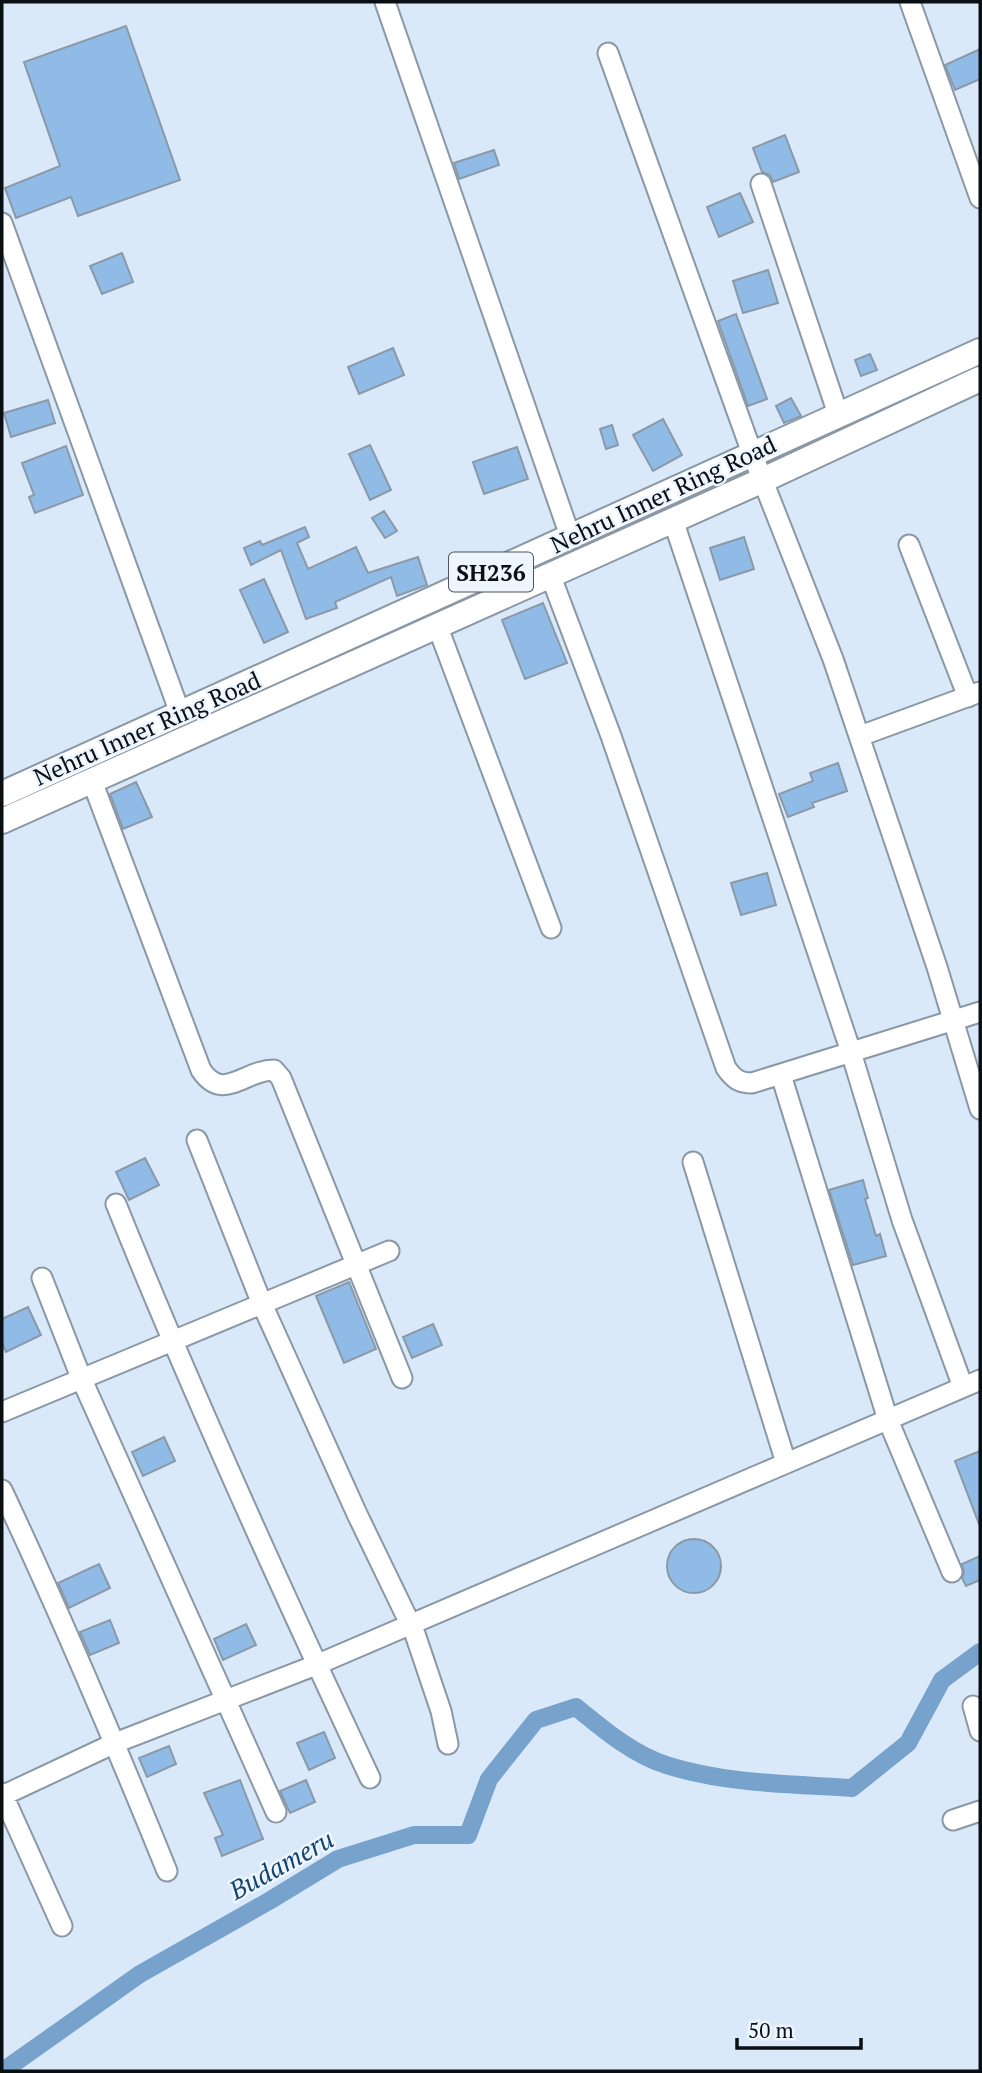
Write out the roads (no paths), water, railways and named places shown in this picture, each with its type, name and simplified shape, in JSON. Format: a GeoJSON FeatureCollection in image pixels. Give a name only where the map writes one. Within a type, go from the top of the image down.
{"type":"FeatureCollection","features":[{"type":"Feature","properties":{"kind":"main road","name":"Nehru Inner Ring Road"},"geometry":{"type":"LineString","coordinates":[[2,794],[980,351]]}},
{"type":"Feature","properties":{"kind":"main road","name":"SH236"},"geometry":{"type":"LineString","coordinates":[[2,821],[763,480],[980,379]]}},
{"type":"Feature","properties":{"kind":"street"},"geometry":{"type":"LineString","coordinates":[[386,2],[570,536]]}},
{"type":"Feature","properties":{"kind":"street"},"geometry":{"type":"LineString","coordinates":[[910,2],[980,198]]}},
{"type":"Feature","properties":{"kind":"street"},"geometry":{"type":"LineString","coordinates":[[608,52],[752,453],[805,583],[860,736],[937,967],[980,1109]]}},
{"type":"Feature","properties":{"kind":"street"},"geometry":{"type":"LineString","coordinates":[[761,184],[838,414]]}},
{"type":"Feature","properties":{"kind":"street"},"geometry":{"type":"LineString","coordinates":[[2,223],[180,713]]}},
{"type":"Feature","properties":{"kind":"street"},"geometry":{"type":"LineString","coordinates":[[62,1926],[2,1795],[115,1744],[316,1665],[972,1383],[902,1220],[851,1052],[673,520]]}},
{"type":"Feature","properties":{"kind":"street"},"geometry":{"type":"LineString","coordinates":[[860,736],[974,694],[909,545]]}},
{"type":"Feature","properties":{"kind":"street"},"geometry":{"type":"LineString","coordinates":[[550,574],[611,736],[726,1068],[733,1078],[741,1083],[752,1083],[980,1012]]}},
{"type":"Feature","properties":{"kind":"street"},"geometry":{"type":"LineString","coordinates":[[437,625],[551,928]]}},
{"type":"Feature","properties":{"kind":"street"},"geometry":{"type":"LineString","coordinates":[[92,781],[201,1070],[209,1083],[221,1086],[265,1070],[274,1070],[281,1078],[402,1378]]}},
{"type":"Feature","properties":{"kind":"street"},"geometry":{"type":"LineString","coordinates":[[781,1074],[888,1420],[952,1572]]}},
{"type":"Feature","properties":{"kind":"street"},"geometry":{"type":"LineString","coordinates":[[197,1140],[262,1304],[410,1625],[441,1711],[448,1744]]}},
{"type":"Feature","properties":{"kind":"street"},"geometry":{"type":"LineString","coordinates":[[693,1162],[786,1463]]}},
{"type":"Feature","properties":{"kind":"street"},"geometry":{"type":"LineString","coordinates":[[116,1204],[171,1342],[316,1665],[370,1778]]}},
{"type":"Feature","properties":{"kind":"street"},"geometry":{"type":"LineString","coordinates":[[2,1412],[389,1251]]}},
{"type":"Feature","properties":{"kind":"street"},"geometry":{"type":"LineString","coordinates":[[42,1278],[82,1380],[276,1812]]}},
{"type":"Feature","properties":{"kind":"street"},"geometry":{"type":"LineString","coordinates":[[2,1490],[115,1744],[167,1871]]}},
{"type":"Feature","properties":{"kind":"street"},"geometry":{"type":"LineString","coordinates":[[973,1706],[980,1731]]}},
{"type":"Feature","properties":{"kind":"street"},"geometry":{"type":"LineString","coordinates":[[953,1820],[980,1811]]}},
{"type":"Feature","properties":{"kind":"waterway","name":"Budameru"},"geometry":{"type":"LineString","coordinates":[[3,2071],[140,1974],[338,1859],[414,1835],[468,1835],[489,1779],[536,1720],[576,1707],[630,1748],[666,1765],[735,1780],[852,1788],[908,1743],[942,1680],[980,1652]]}}]}
